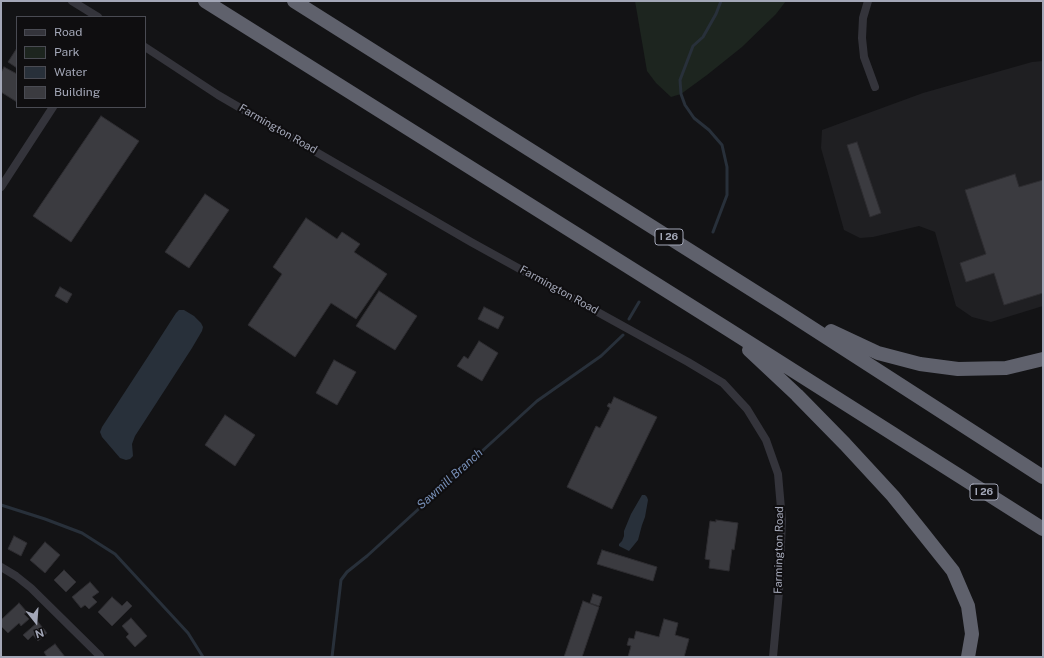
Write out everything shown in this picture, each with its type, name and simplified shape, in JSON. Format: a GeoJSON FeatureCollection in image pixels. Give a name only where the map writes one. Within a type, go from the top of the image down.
{"type":"FeatureCollection","features":[{"type":"Feature","properties":{"kind":"highway","name":"I 26"},"geometry":{"type":"LineString","coordinates":[[205,1],[1043,529]]}},
{"type":"Feature","properties":{"kind":"highway","name":"I 26"},"geometry":{"type":"LineString","coordinates":[[294,1],[784,310],[1043,476]]}},
{"type":"Feature","properties":{"kind":"highway"},"geometry":{"type":"LineString","coordinates":[[784,310],[878,353],[920,364],[958,369],[1006,368],[1043,359]]}},
{"type":"Feature","properties":{"kind":"highway"},"geometry":{"type":"LineString","coordinates":[[726,328],[845,444],[893,496],[952,571],[968,606],[972,634],[968,657]]}},
{"type":"Feature","properties":{"kind":"street"},"geometry":{"type":"LineString","coordinates":[[72,1],[96,16]]}},
{"type":"Feature","properties":{"kind":"street"},"geometry":{"type":"LineString","coordinates":[[868,1],[863,18],[862,38],[864,56],[875,87]]}},
{"type":"Feature","properties":{"kind":"street","name":"Farmington Road"},"geometry":{"type":"LineString","coordinates":[[146,48],[218,95],[464,238],[688,362],[723,383],[747,409],[766,440],[778,474],[782,520],[779,592],[773,657]]}},
{"type":"Feature","properties":{"kind":"street"},"geometry":{"type":"LineString","coordinates":[[1,187],[52,108]]}},
{"type":"Feature","properties":{"kind":"street"},"geometry":{"type":"LineString","coordinates":[[1,567],[16,576],[31,588],[100,656]]}},
{"type":"Feature","properties":{"kind":"shaded area"},"geometry":{"type":"Polygon","coordinates":[[[1043,61],[1043,306],[991,322],[972,317],[956,306],[935,232],[919,226],[873,237],[860,238],[844,230],[821,148],[822,130],[923,93],[1032,62],[1043,61]]]}},
{"type":"Feature","properties":{"kind":"green space"},"geometry":{"type":"Polygon","coordinates":[[[635,1],[786,1],[776,14],[742,47],[681,94],[671,97],[656,83],[647,71],[635,1]]]}},
{"type":"Feature","properties":{"kind":"water"},"geometry":{"type":"Polygon","coordinates":[[[179,310],[184,310],[194,316],[201,323],[203,327],[202,331],[135,436],[132,444],[133,456],[126,460],[120,458],[102,437],[100,432],[179,310]]]}},
{"type":"Feature","properties":{"kind":"water"},"geometry":{"type":"Polygon","coordinates":[[[642,495],[645,495],[648,500],[645,517],[638,540],[629,551],[619,546],[619,544],[624,536],[624,531],[631,514],[642,495]]]}},
{"type":"Feature","properties":{"kind":"building"},"geometry":{"type":"Polygon","coordinates":[[[16,50],[16,67],[8,62],[16,50]]]}},
{"type":"Feature","properties":{"kind":"building"},"geometry":{"type":"Polygon","coordinates":[[[4,67],[16,73],[16,101],[1,92],[1,73],[4,67]]]}},
{"type":"Feature","properties":{"kind":"building"},"geometry":{"type":"Polygon","coordinates":[[[101,116],[139,141],[71,242],[33,216],[101,116]]]}},
{"type":"Feature","properties":{"kind":"building"},"geometry":{"type":"Polygon","coordinates":[[[857,142],[881,213],[870,217],[847,145],[857,142]]]}},
{"type":"Feature","properties":{"kind":"building"},"geometry":{"type":"Polygon","coordinates":[[[1015,174],[1019,187],[1043,180],[1043,293],[1004,305],[994,273],[966,282],[960,263],[986,254],[965,190],[1015,174]]]}},
{"type":"Feature","properties":{"kind":"building"},"geometry":{"type":"Polygon","coordinates":[[[205,194],[229,210],[189,268],[165,252],[205,194]]]}},
{"type":"Feature","properties":{"kind":"building"},"geometry":{"type":"Polygon","coordinates":[[[306,218],[337,239],[342,232],[360,244],[354,252],[387,274],[356,319],[331,303],[295,357],[248,325],[282,274],[273,267],[306,218]]]}},
{"type":"Feature","properties":{"kind":"building"},"geometry":{"type":"Polygon","coordinates":[[[60,287],[72,294],[67,303],[55,296],[60,287]]]}},
{"type":"Feature","properties":{"kind":"building"},"geometry":{"type":"Polygon","coordinates":[[[379,291],[417,316],[395,350],[356,326],[379,291]]]}},
{"type":"Feature","properties":{"kind":"building"},"geometry":{"type":"Polygon","coordinates":[[[484,307],[504,317],[498,329],[478,319],[484,307]]]}},
{"type":"Feature","properties":{"kind":"building"},"geometry":{"type":"Polygon","coordinates":[[[479,341],[498,353],[482,381],[457,366],[464,356],[468,359],[479,341]]]}},
{"type":"Feature","properties":{"kind":"building"},"geometry":{"type":"Polygon","coordinates":[[[334,360],[356,372],[337,405],[316,393],[334,360]]]}},
{"type":"Feature","properties":{"kind":"building"},"geometry":{"type":"Polygon","coordinates":[[[614,397],[657,417],[612,509],[567,487],[596,426],[600,428],[610,408],[607,406],[609,403],[611,404],[614,397]]]}},
{"type":"Feature","properties":{"kind":"building"},"geometry":{"type":"Polygon","coordinates":[[[225,415],[255,435],[235,466],[205,445],[225,415]]]}},
{"type":"Feature","properties":{"kind":"building"},"geometry":{"type":"Polygon","coordinates":[[[716,520],[738,523],[729,571],[709,568],[710,560],[705,559],[710,521],[716,522],[716,520]]]}},
{"type":"Feature","properties":{"kind":"building"},"geometry":{"type":"Polygon","coordinates":[[[14,536],[27,543],[21,556],[8,549],[14,536]]]}},
{"type":"Feature","properties":{"kind":"building"},"geometry":{"type":"Polygon","coordinates":[[[45,542],[60,555],[45,573],[30,560],[45,542]]]}},
{"type":"Feature","properties":{"kind":"building"},"geometry":{"type":"Polygon","coordinates":[[[602,550],[657,567],[653,581],[597,564],[602,550]]]}},
{"type":"Feature","properties":{"kind":"building"},"geometry":{"type":"Polygon","coordinates":[[[64,570],[76,582],[66,592],[54,580],[64,570]]]}},
{"type":"Feature","properties":{"kind":"building"},"geometry":{"type":"Polygon","coordinates":[[[90,582],[99,592],[92,597],[97,602],[89,609],[85,605],[81,608],[72,597],[90,582]]]}},
{"type":"Feature","properties":{"kind":"building"},"geometry":{"type":"Polygon","coordinates":[[[593,594],[602,597],[599,606],[590,603],[593,594]]]}},
{"type":"Feature","properties":{"kind":"building"},"geometry":{"type":"Polygon","coordinates":[[[112,597],[122,606],[127,601],[132,606],[112,626],[98,612],[112,597]]]}},
{"type":"Feature","properties":{"kind":"building"},"geometry":{"type":"Polygon","coordinates":[[[583,601],[599,607],[582,657],[564,657],[583,601]]]}},
{"type":"Feature","properties":{"kind":"building"},"geometry":{"type":"Polygon","coordinates":[[[19,603],[27,612],[24,614],[29,619],[21,626],[19,623],[8,633],[1,626],[1,620],[19,603]]]}},
{"type":"Feature","properties":{"kind":"building"},"geometry":{"type":"Polygon","coordinates":[[[131,618],[147,636],[135,647],[126,637],[129,634],[122,626],[131,618]]]}},
{"type":"Feature","properties":{"kind":"building"},"geometry":{"type":"Polygon","coordinates":[[[664,619],[678,623],[675,635],[689,639],[684,657],[628,657],[631,646],[627,645],[629,638],[634,639],[636,631],[659,637],[664,619]]]}},
{"type":"Feature","properties":{"kind":"building"},"geometry":{"type":"Polygon","coordinates":[[[38,622],[47,633],[38,641],[33,635],[28,640],[23,635],[38,622]]]}},
{"type":"Feature","properties":{"kind":"building"},"geometry":{"type":"Polygon","coordinates":[[[55,644],[65,657],[47,657],[44,652],[55,644]]]}},
{"type":"Feature","properties":{"kind":"waterway","name":"Sawmill Branch"},"geometry":{"type":"LineString","coordinates":[[713,232],[727,195],[727,167],[722,145],[709,130],[694,118],[685,105],[681,94],[680,80],[693,46],[703,37],[716,14],[721,1]]}},
{"type":"Feature","properties":{"kind":"waterway","name":"Sawmill Branch"},"geometry":{"type":"LineString","coordinates":[[629,319],[639,302]]}},
{"type":"Feature","properties":{"kind":"waterway","name":"Sawmill Branch"},"geometry":{"type":"LineString","coordinates":[[332,657],[341,580],[347,572],[367,556],[537,401],[601,356],[623,335]]}},
{"type":"Feature","properties":{"kind":"waterway"},"geometry":{"type":"LineString","coordinates":[[1,505],[82,533],[115,554],[188,633],[203,657]]}}]}
